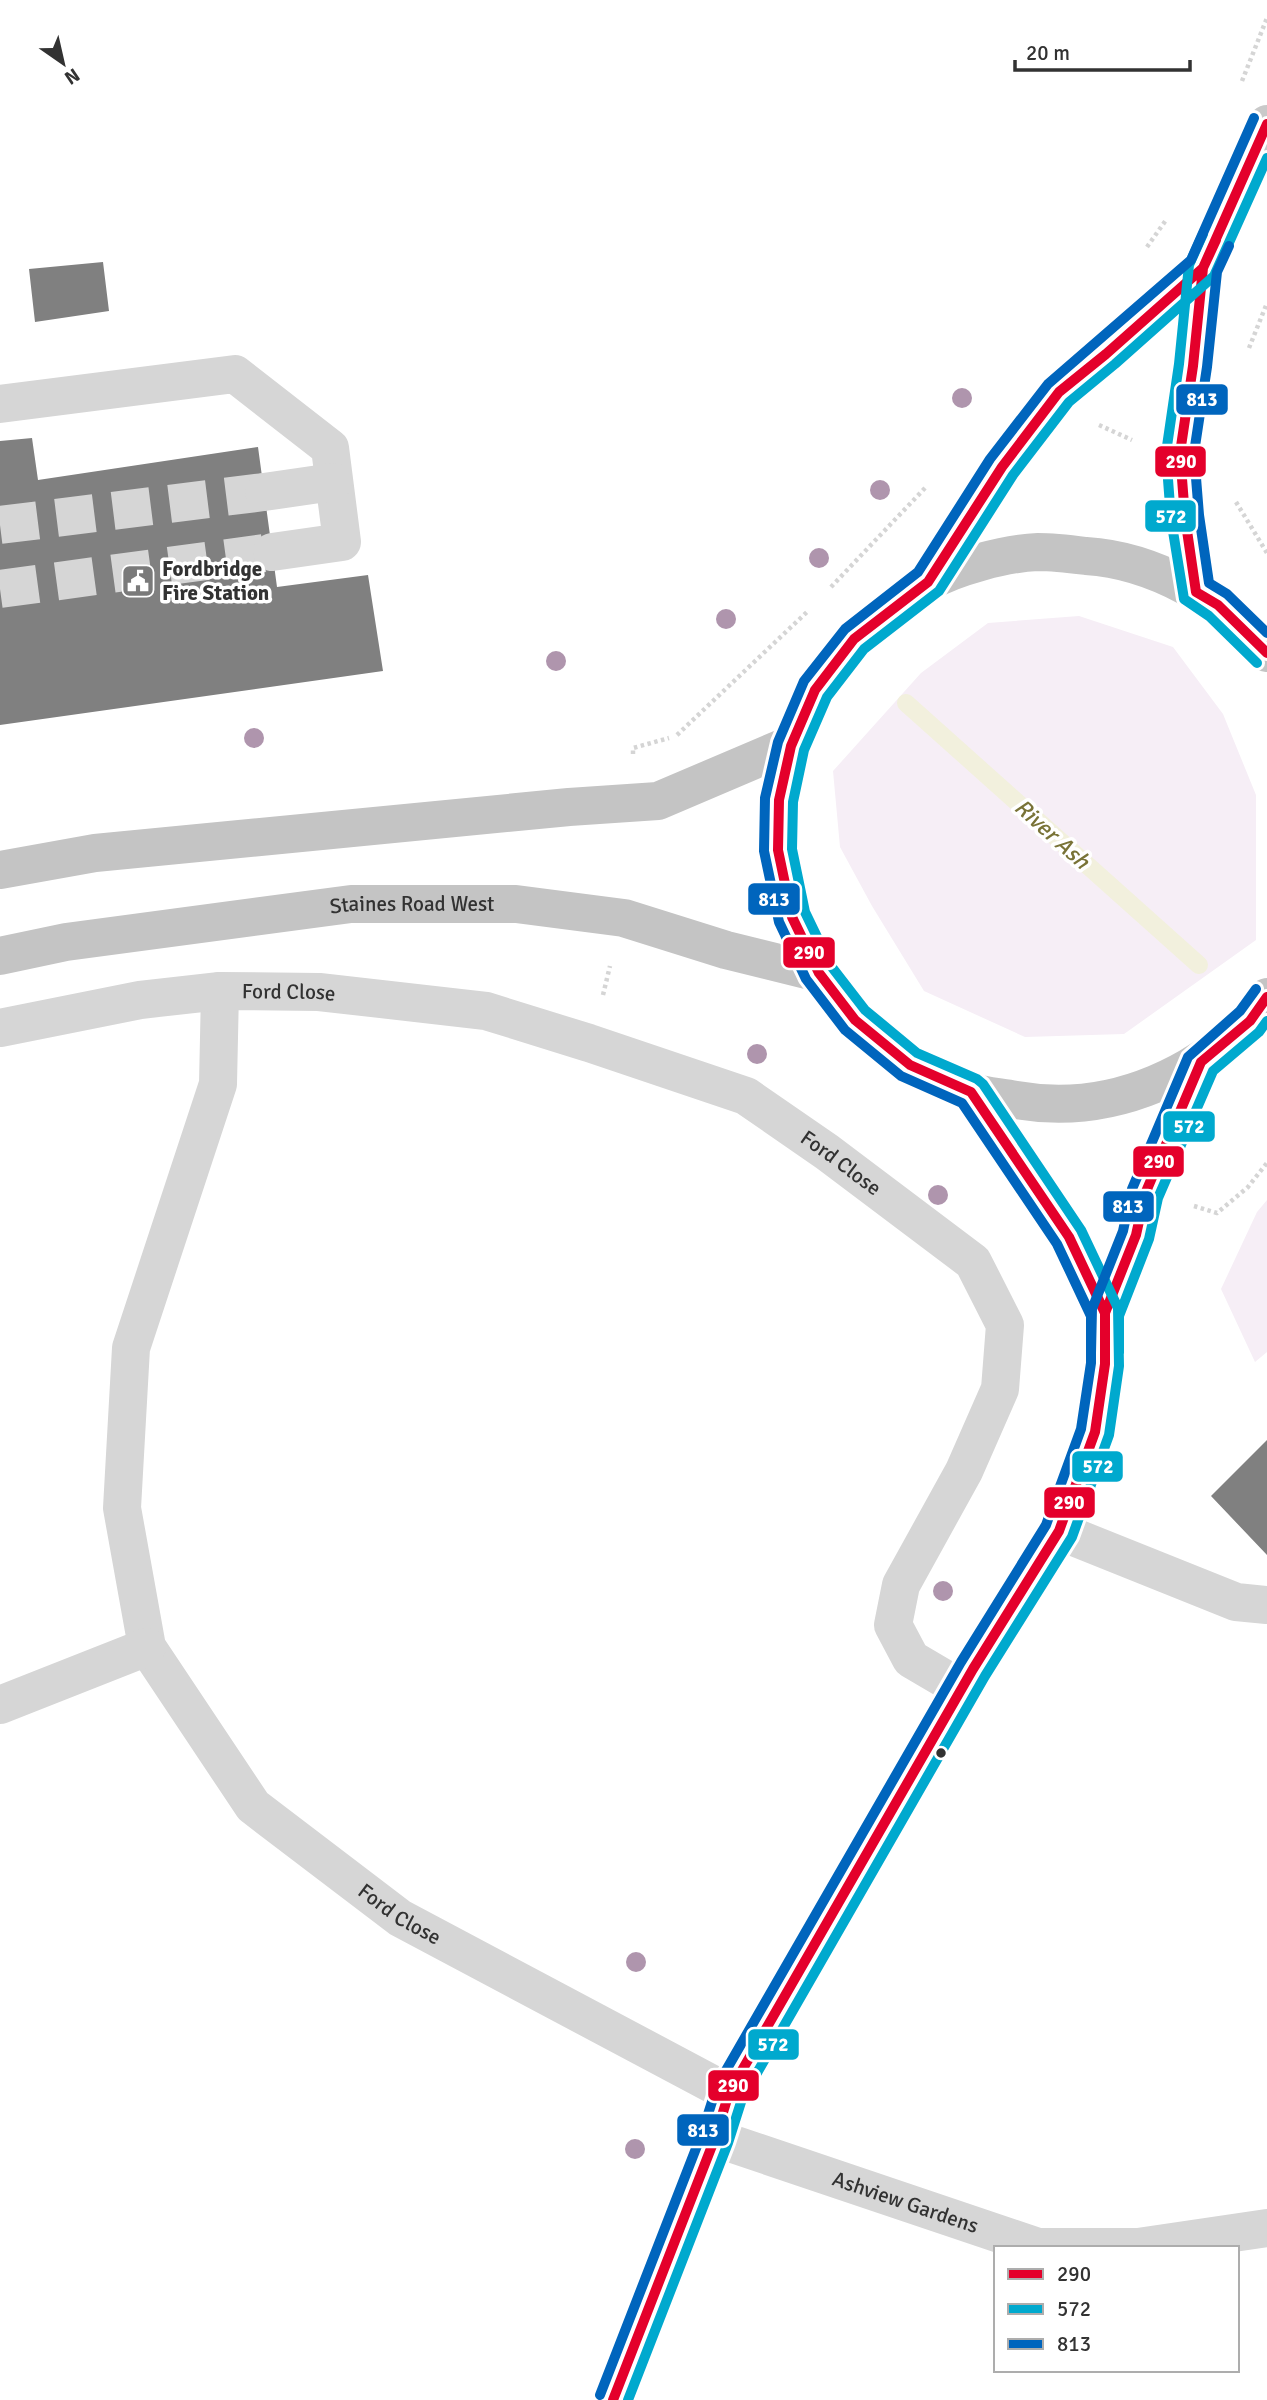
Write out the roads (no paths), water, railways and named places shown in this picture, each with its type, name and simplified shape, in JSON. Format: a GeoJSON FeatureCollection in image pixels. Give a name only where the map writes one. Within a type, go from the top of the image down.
{"type":"FeatureCollection","features":[{"type":"Feature","properties":{"kind":"highway"},"geometry":{"type":"LineString","coordinates":[[1267,653],[1218,604],[1172,579],[1109,557],[1038,552],[988,560],[928,582],[854,639],[815,690],[792,744],[779,800],[778,850],[792,917],[819,973],[855,1020],[910,1065],[971,1092],[1039,1104],[1112,1098],[1176,1076],[1201,1062],[1250,1021],[1267,997]]}},
{"type":"Feature","properties":{"kind":"highway"},"geometry":{"type":"LineString","coordinates":[[0,870],[95,853],[555,808],[659,801],[792,744]]}},
{"type":"Feature","properties":{"kind":"highway","name":"Staines Road West"},"geometry":{"type":"LineString","coordinates":[[0,956],[66,942],[351,904],[516,904],[624,918],[726,950],[819,973]]}},
{"type":"Feature","properties":{"kind":"main road"},"geometry":{"type":"LineString","coordinates":[[1196,592],[1185,517],[1180,453],[1193,366],[1203,268],[1267,124]]}},
{"type":"Feature","properties":{"kind":"main road"},"geometry":{"type":"LineString","coordinates":[[928,582],[1002,467],[1059,392],[1203,268]]}},
{"type":"Feature","properties":{"kind":"main road"},"geometry":{"type":"LineString","coordinates":[[613,2400],[715,2138],[729,2093],[962,1689],[1059,1531],[1094,1432],[1105,1364],[1105,1313],[1136,1235],[1145,1194],[1201,1062]]}},
{"type":"Feature","properties":{"kind":"main road"},"geometry":{"type":"LineString","coordinates":[[971,1092],[1069,1237],[1105,1313]]}},
{"type":"Feature","properties":{"kind":"street"},"geometry":{"type":"LineString","coordinates":[[0,404],[235,374],[330,448],[342,542],[272,552]]}},
{"type":"Feature","properties":{"kind":"street"},"geometry":{"type":"LineString","coordinates":[[264,492],[334,482]]}},
{"type":"Feature","properties":{"kind":"street","name":"Ford Close"},"geometry":{"type":"LineString","coordinates":[[219,991],[218,1084],[131,1348],[122,1508],[147,1647],[253,1805],[400,1918],[729,2093]]}},
{"type":"Feature","properties":{"kind":"street","name":"Ford Close"},"geometry":{"type":"LineString","coordinates":[[0,1028],[140,1000],[219,991],[319,992],[486,1011],[746,1096],[827,1152],[974,1262],[1004,1325],[1000,1389],[964,1471],[901,1585],[893,1625],[911,1659],[962,1689]]}},
{"type":"Feature","properties":{"kind":"street"},"geometry":{"type":"LineString","coordinates":[[1059,1531],[1236,1602],[1267,1605]]}},
{"type":"Feature","properties":{"kind":"street"},"geometry":{"type":"LineString","coordinates":[[0,1705],[147,1647]]}},
{"type":"Feature","properties":{"kind":"street","name":"Ashview Gardens"},"geometry":{"type":"LineString","coordinates":[[715,2138],[1038,2246]]}},
{"type":"Feature","properties":{"kind":"street","name":"Ashview Gardens"},"geometry":{"type":"LineString","coordinates":[[1145,2246],[1267,2228]]}},
{"type":"Feature","properties":{"kind":"waterway","name":"River Ash"},"geometry":{"type":"LineString","coordinates":[[906,703],[1199,965]]}},
{"type":"Feature","properties":{"kind":"tunnel"},"geometry":{"type":"LineString","coordinates":[[0,525],[264,492]]}},
{"type":"Feature","properties":{"kind":"tunnel"},"geometry":{"type":"LineString","coordinates":[[0,589],[272,552]]}},
{"type":"Feature","properties":{"kind":"place","name":"Fordbridge Fire Station"},"geometry":{"type":"Point","coordinates":[138,581]}}]}
